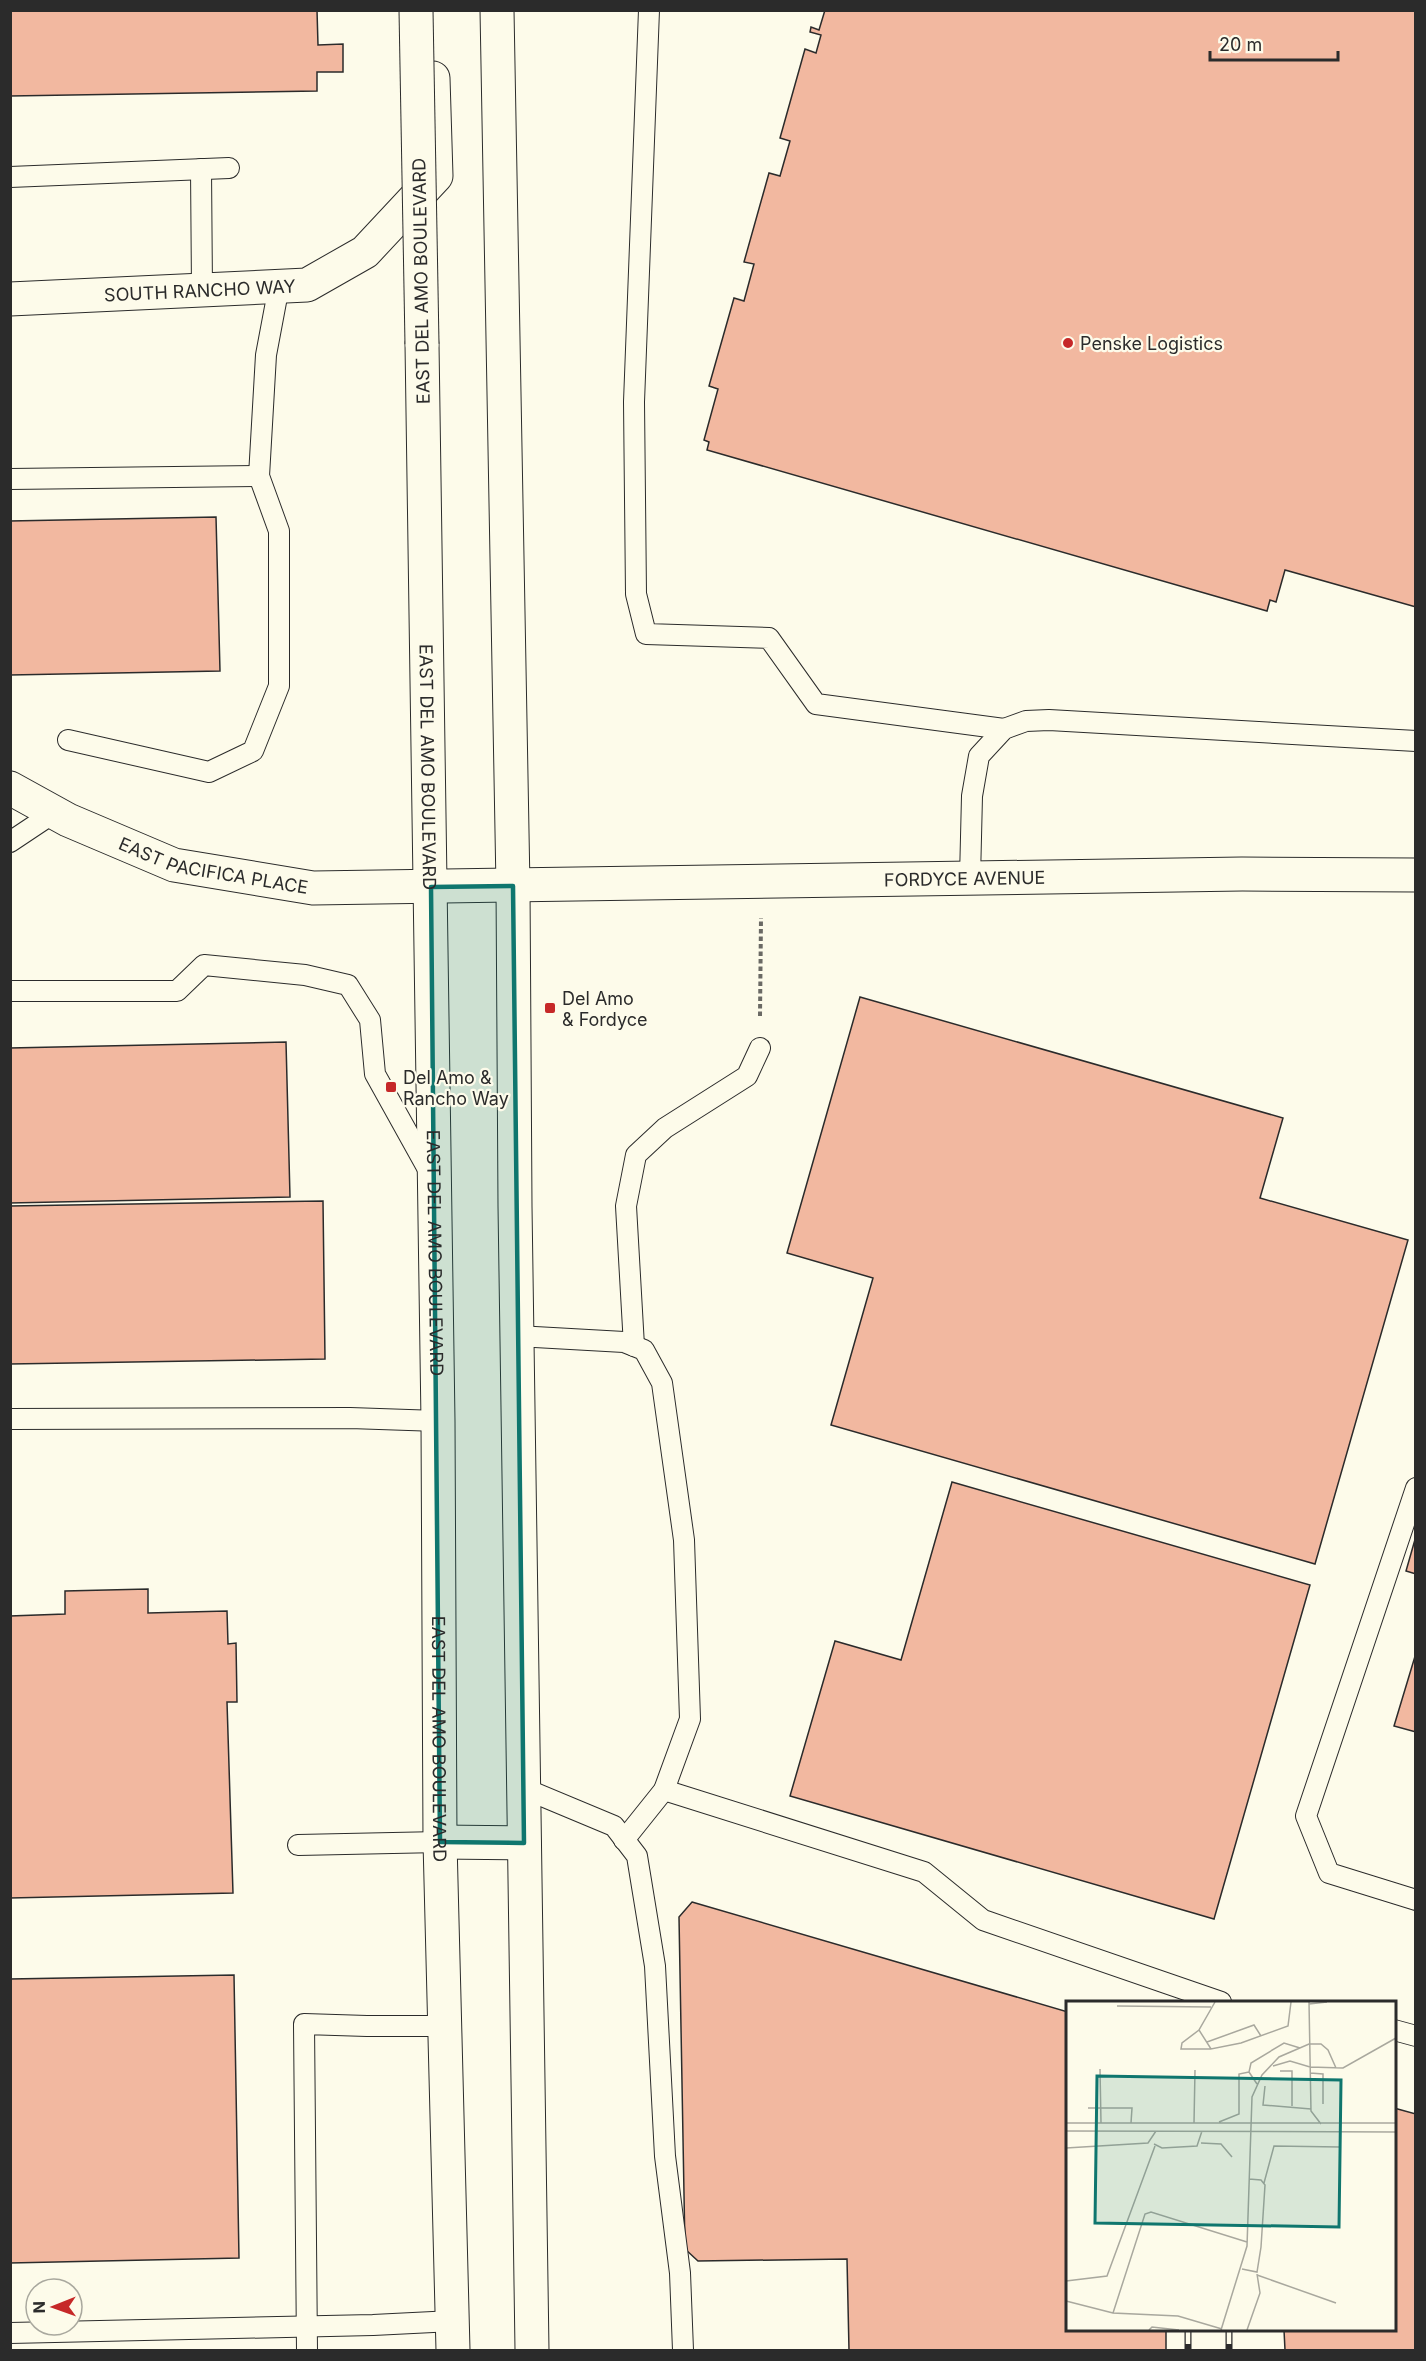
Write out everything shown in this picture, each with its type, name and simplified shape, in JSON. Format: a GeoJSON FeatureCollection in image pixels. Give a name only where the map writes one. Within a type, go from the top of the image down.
{"type":"FeatureCollection","features":[{"type":"Feature","properties":{"kind":"main road","name":"EAST DEL AMO BOULEVARD"},"geometry":{"type":"LineString","coordinates":[[416,10],[438,1421],[440,1842],[453,2336]]}},
{"type":"Feature","properties":{"kind":"main road","name":"SOUTH RANCHO WAY"},"geometry":{"type":"LineString","coordinates":[[10,299],[307,285],[365,252],[436,176],[432,10]]}},
{"type":"Feature","properties":{"kind":"main road"},"geometry":{"type":"LineString","coordinates":[[497,10],[513,886],[517,1336],[532,2350]]}},
{"type":"Feature","properties":{"kind":"main road","name":"EAST PACIFICA PLACE"},"geometry":{"type":"LineString","coordinates":[[10,788],[68,820],[174,864],[313,888],[513,886]]}},
{"type":"Feature","properties":{"kind":"main road","name":"FORDYCE AVENUE"},"geometry":{"type":"LineString","coordinates":[[513,886],[1242,874],[1416,875]]}},
{"type":"Feature","properties":{"kind":"main road"},"geometry":{"type":"LineString","coordinates":[[440,1842],[524,1843]]}},
{"type":"Feature","properties":{"kind":"lane"},"geometry":{"type":"LineString","coordinates":[[649,10],[634,402],[636,594],[646,634],[770,638],[816,704],[1004,729]]}},
{"type":"Feature","properties":{"kind":"lane"},"geometry":{"type":"LineString","coordinates":[[10,177],[229,168]]}},
{"type":"Feature","properties":{"kind":"lane"},"geometry":{"type":"LineString","coordinates":[[201,169],[202,290]]}},
{"type":"Feature","properties":{"kind":"lane"},"geometry":{"type":"LineString","coordinates":[[68,740],[209,772],[253,751],[279,686],[279,531],[259,476],[266,355],[279,286]]}},
{"type":"Feature","properties":{"kind":"lane"},"geometry":{"type":"LineString","coordinates":[[10,479],[259,476]]}},
{"type":"Feature","properties":{"kind":"lane"},"geometry":{"type":"LineString","coordinates":[[970,878],[972,796],[979,756],[1004,729],[1026,721],[1049,720],[1416,741]]}},
{"type":"Feature","properties":{"kind":"lane"},"geometry":{"type":"LineString","coordinates":[[10,842],[55,812]]}},
{"type":"Feature","properties":{"kind":"lane"},"geometry":{"type":"LineString","coordinates":[[10,991],[177,991],[204,965],[305,975],[348,985],[370,1020],[375,1074],[434,1181]]}},
{"type":"Feature","properties":{"kind":"lane"},"geometry":{"type":"LineString","coordinates":[[634,1346],[626,1206],[636,1155],[664,1128],[747,1076],[760,1048]]}},
{"type":"Feature","properties":{"kind":"lane"},"geometry":{"type":"LineString","coordinates":[[517,1336],[624,1342],[644,1350],[662,1383],[684,1540],[690,1719],[664,1790],[624,1840]]}},
{"type":"Feature","properties":{"kind":"lane"},"geometry":{"type":"LineString","coordinates":[[10,1419],[350,1418],[438,1421]]}},
{"type":"Feature","properties":{"kind":"lane"},"geometry":{"type":"LineString","coordinates":[[1416,1488],[1306,1816],[1329,1874],[1416,1900]]}},
{"type":"Feature","properties":{"kind":"lane"},"geometry":{"type":"LineString","coordinates":[[523,1788],[614,1826],[637,1856],[655,1966],[665,2156],[680,2273],[683,2350]]}},
{"type":"Feature","properties":{"kind":"lane"},"geometry":{"type":"LineString","coordinates":[[664,1790],[924,1872],[983,1920],[1218,2001]]}},
{"type":"Feature","properties":{"kind":"lane"},"geometry":{"type":"LineString","coordinates":[[298,1845],[440,1842]]}},
{"type":"Feature","properties":{"kind":"lane"},"geometry":{"type":"LineString","coordinates":[[308,2350],[304,2024],[446,2026]]}},
{"type":"Feature","properties":{"kind":"lane"},"geometry":{"type":"LineString","coordinates":[[1396,2030],[1416,2036]]}},
{"type":"Feature","properties":{"kind":"lane"},"geometry":{"type":"LineString","coordinates":[[10,2333],[307,2327],[453,2336]]}},
{"type":"Feature","properties":{"kind":"path"},"geometry":{"type":"LineString","coordinates":[[760,1048],[762,882]]}},
{"type":"Feature","properties":{"kind":"highlighted area"},"geometry":{"type":"Polygon","coordinates":[[[513,886],[524,1843],[440,1842],[431,887],[513,886]]]}},
{"type":"Feature","properties":{"kind":"building"},"geometry":{"type":"Polygon","coordinates":[[[10,10],[317,10],[318,45],[343,44],[343,72],[317,72],[317,91],[10,96],[10,10]]]}},
{"type":"Feature","properties":{"kind":"building","name":"Penske Logistics"},"geometry":{"type":"Polygon","coordinates":[[[825,10],[1416,10],[1416,607],[1285,570],[1276,602],[1270,600],[1267,611],[707,450],[709,442],[704,440],[718,389],[709,386],[734,298],[744,301],[754,264],[744,262],[769,173],[780,176],[790,141],[780,138],[805,49],[816,53],[821,35],[810,32],[811,27],[819,30],[825,10]]]}},
{"type":"Feature","properties":{"kind":"building"},"geometry":{"type":"Polygon","coordinates":[[[216,517],[220,671],[10,675],[10,521],[216,517]]]}},
{"type":"Feature","properties":{"kind":"building"},"geometry":{"type":"Polygon","coordinates":[[[860,997],[1283,1118],[1260,1198],[1408,1240],[1315,1564],[831,1425],[873,1278],[787,1253],[860,997]]]}},
{"type":"Feature","properties":{"kind":"building"},"geometry":{"type":"Polygon","coordinates":[[[286,1042],[290,1197],[10,1203],[10,1048],[286,1042]]]}},
{"type":"Feature","properties":{"kind":"building"},"geometry":{"type":"Polygon","coordinates":[[[323,1201],[325,1359],[10,1364],[10,1206],[323,1201]]]}},
{"type":"Feature","properties":{"kind":"building"},"geometry":{"type":"Polygon","coordinates":[[[952,1482],[1310,1585],[1214,1919],[790,1796],[835,1641],[901,1660],[952,1482]]]}},
{"type":"Feature","properties":{"kind":"building"},"geometry":{"type":"Polygon","coordinates":[[[1416,1536],[1416,1574],[1406,1571],[1416,1536]]]}},
{"type":"Feature","properties":{"kind":"building"},"geometry":{"type":"Polygon","coordinates":[[[148,1589],[148,1613],[227,1611],[228,1644],[236,1643],[237,1702],[227,1702],[233,1893],[10,1898],[10,1616],[65,1614],[65,1591],[148,1589]]]}},
{"type":"Feature","properties":{"kind":"building"},"geometry":{"type":"Polygon","coordinates":[[[1416,1653],[1416,1732],[1394,1726],[1416,1653]]]}},
{"type":"Feature","properties":{"kind":"building"},"geometry":{"type":"Polygon","coordinates":[[[692,1902],[1066,2011],[1066,2331],[1166,2331],[1166,2350],[849,2350],[847,2259],[698,2261],[685,2249],[679,1917],[692,1902]]]}},
{"type":"Feature","properties":{"kind":"building"},"geometry":{"type":"Polygon","coordinates":[[[234,1975],[239,2258],[10,2263],[10,1979],[234,1975]]]}},
{"type":"Feature","properties":{"kind":"building"},"geometry":{"type":"Polygon","coordinates":[[[1396,2109],[1416,2114],[1416,2350],[1285,2350],[1284,2331],[1396,2331],[1396,2109]]]}},
{"type":"Feature","properties":{"kind":"railway"},"geometry":{"type":"LineString","coordinates":[[1188,2331],[1188,2350]]}},
{"type":"Feature","properties":{"kind":"railway"},"geometry":{"type":"LineString","coordinates":[[1229,2331],[1229,2350]]}},
{"type":"Feature","properties":{"kind":"place","name":"Penske Logistics"},"geometry":{"type":"Point","coordinates":[1068,343]}},
{"type":"Feature","properties":{"kind":"place","name":"Del Amo & Fordyce"},"geometry":{"type":"Point","coordinates":[550,1008]}},
{"type":"Feature","properties":{"kind":"place","name":"Del Amo & Rancho Way"},"geometry":{"type":"Point","coordinates":[391,1087]}}]}
